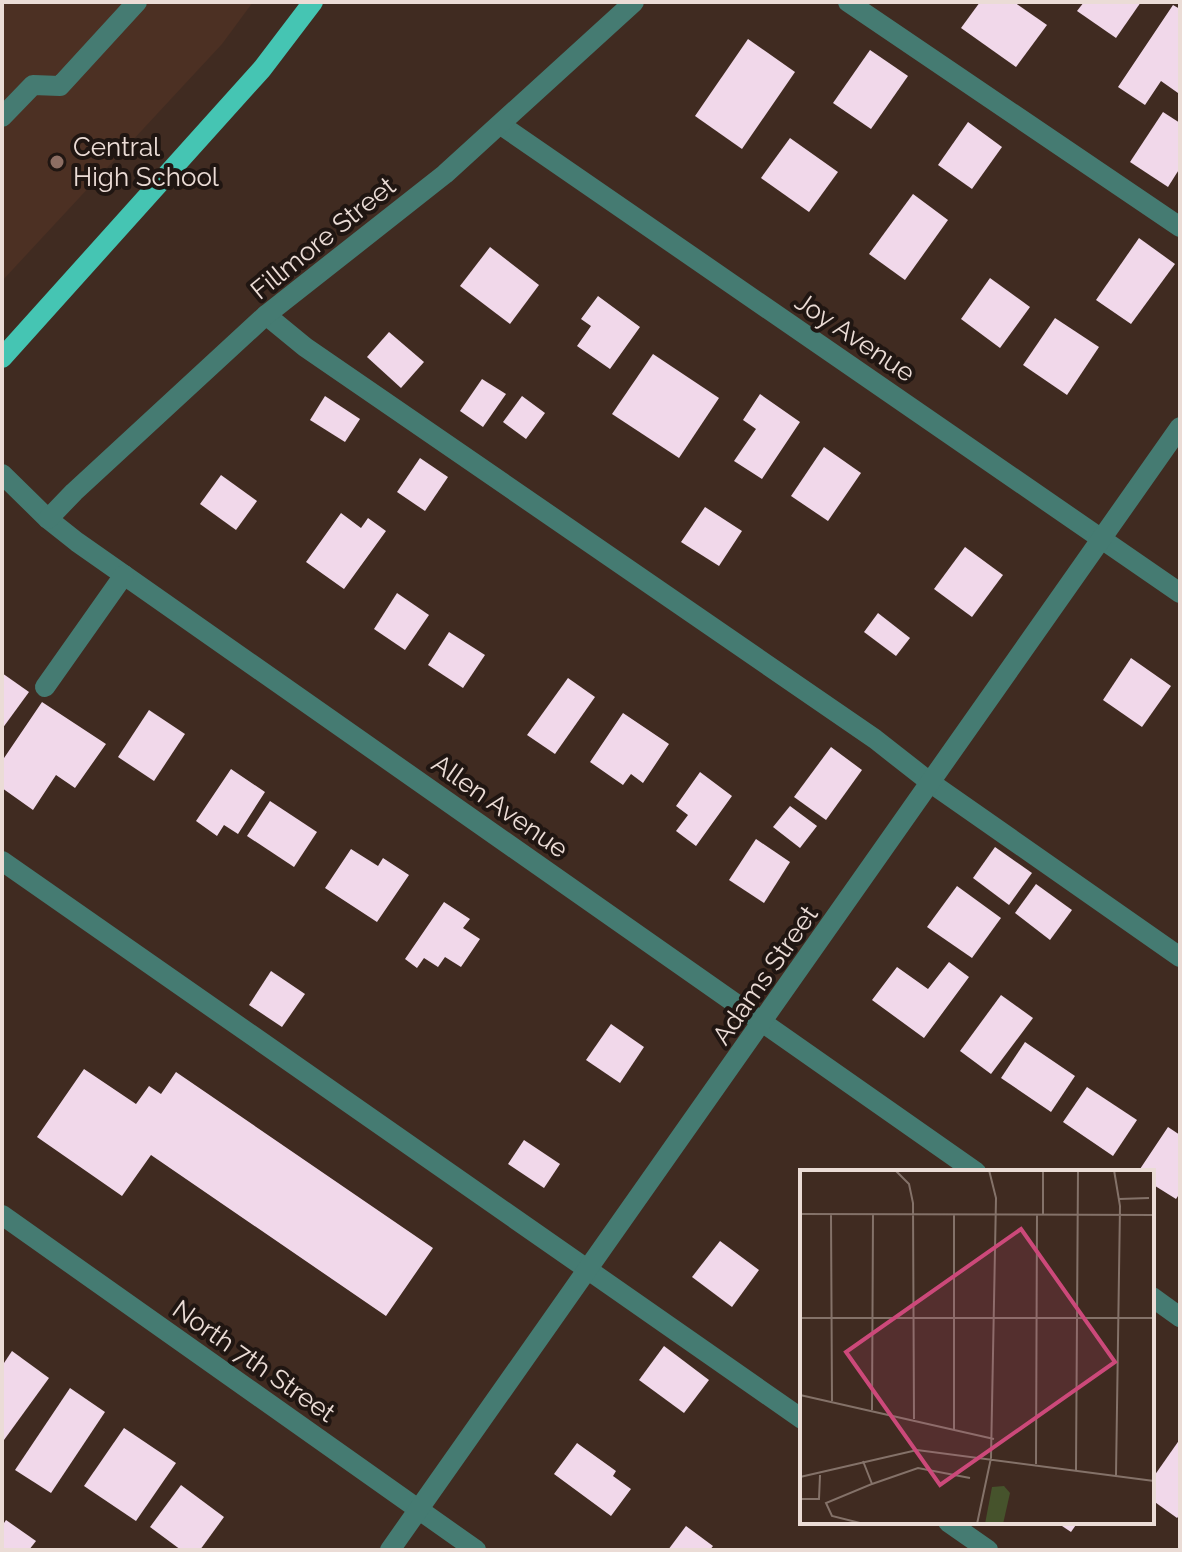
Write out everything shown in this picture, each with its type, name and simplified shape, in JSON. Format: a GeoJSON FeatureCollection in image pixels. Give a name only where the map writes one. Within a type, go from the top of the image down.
{"type":"FeatureCollection","features":[{"type":"Feature","properties":{"kind":"main road"},"geometry":{"type":"LineString","coordinates":[[2,358],[262,69],[313,2]]}},
{"type":"Feature","properties":{"kind":"street"},"geometry":{"type":"LineString","coordinates":[[2,117],[33,85],[60,86],[137,2]]}},
{"type":"Feature","properties":{"kind":"street","name":"Fillmore Street"},"geometry":{"type":"LineString","coordinates":[[48,519],[266,315],[445,174],[634,2]]}},
{"type":"Feature","properties":{"kind":"street"},"geometry":{"type":"LineString","coordinates":[[848,2],[1180,227]]}},
{"type":"Feature","properties":{"kind":"street","name":"Joy Avenue"},"geometry":{"type":"LineString","coordinates":[[501,125],[1180,593]]}},
{"type":"Feature","properties":{"kind":"street"},"geometry":{"type":"LineString","coordinates":[[266,315],[305,347],[875,739],[931,783],[1180,957]]}},
{"type":"Feature","properties":{"kind":"street","name":"Adams Street"},"geometry":{"type":"LineString","coordinates":[[390,1550],[1180,427]]}},
{"type":"Feature","properties":{"kind":"street","name":"Allen Avenue"},"geometry":{"type":"LineString","coordinates":[[2,474],[48,519],[124,575],[973,1170]]}},
{"type":"Feature","properties":{"kind":"street"},"geometry":{"type":"LineString","coordinates":[[45,687],[124,575]]}},
{"type":"Feature","properties":{"kind":"street"},"geometry":{"type":"LineString","coordinates":[[2,861],[800,1418]]}},
{"type":"Feature","properties":{"kind":"street","name":"North 7th Street"},"geometry":{"type":"LineString","coordinates":[[2,1215],[476,1550]]}},
{"type":"Feature","properties":{"kind":"street"},"geometry":{"type":"LineString","coordinates":[[1154,1298],[1180,1317]]}},
{"type":"Feature","properties":{"kind":"street"},"geometry":{"type":"LineString","coordinates":[[951,1524],[988,1550]]}},
{"type":"Feature","properties":{"kind":"shaded area","name":"Central High School"},"geometry":{"type":"Polygon","coordinates":[[[2,2],[253,2],[222,44],[2,281],[2,2]]]}},
{"type":"Feature","properties":{"kind":"building"},"geometry":{"type":"Polygon","coordinates":[[[980,2],[1014,2],[1047,25],[1016,67],[961,28],[980,2]]]}},
{"type":"Feature","properties":{"kind":"building"},"geometry":{"type":"Polygon","coordinates":[[[1084,2],[1141,2],[1116,38],[1077,11],[1084,2]]]}},
{"type":"Feature","properties":{"kind":"building"},"geometry":{"type":"Polygon","coordinates":[[[1173,5],[1180,9],[1180,89],[1178,93],[1161,81],[1145,105],[1118,87],[1173,5]]]}},
{"type":"Feature","properties":{"kind":"building"},"geometry":{"type":"Polygon","coordinates":[[[748,39],[795,72],[742,149],[695,116],[748,39]]]}},
{"type":"Feature","properties":{"kind":"building"},"geometry":{"type":"Polygon","coordinates":[[[870,50],[908,76],[871,129],[833,103],[870,50]]]}},
{"type":"Feature","properties":{"kind":"building"},"geometry":{"type":"Polygon","coordinates":[[[1163,112],[1180,123],[1180,168],[1168,187],[1130,162],[1163,112]]]}},
{"type":"Feature","properties":{"kind":"building"},"geometry":{"type":"Polygon","coordinates":[[[968,122],[1002,147],[972,189],[938,165],[968,122]]]}},
{"type":"Feature","properties":{"kind":"building"},"geometry":{"type":"Polygon","coordinates":[[[790,138],[838,172],[809,212],[761,178],[790,138]]]}},
{"type":"Feature","properties":{"kind":"building"},"geometry":{"type":"Polygon","coordinates":[[[913,194],[948,220],[905,280],[869,254],[913,194]]]}},
{"type":"Feature","properties":{"kind":"building"},"geometry":{"type":"Polygon","coordinates":[[[1139,238],[1175,264],[1131,324],[1096,300],[1139,238]]]}},
{"type":"Feature","properties":{"kind":"building"},"geometry":{"type":"Polygon","coordinates":[[[490,247],[539,285],[510,324],[460,286],[490,247]]]}},
{"type":"Feature","properties":{"kind":"building"},"geometry":{"type":"Polygon","coordinates":[[[990,278],[1030,307],[1000,348],[961,319],[990,278]]]}},
{"type":"Feature","properties":{"kind":"building"},"geometry":{"type":"Polygon","coordinates":[[[598,296],[640,327],[610,369],[577,346],[591,326],[581,319],[598,296]]]}},
{"type":"Feature","properties":{"kind":"building"},"geometry":{"type":"Polygon","coordinates":[[[1055,318],[1099,347],[1067,395],[1023,365],[1055,318]]]}},
{"type":"Feature","properties":{"kind":"building"},"geometry":{"type":"Polygon","coordinates":[[[389,332],[424,362],[401,388],[367,357],[389,332]]]}},
{"type":"Feature","properties":{"kind":"building"},"geometry":{"type":"Polygon","coordinates":[[[653,354],[719,398],[679,458],[612,414],[653,354]]]}},
{"type":"Feature","properties":{"kind":"building"},"geometry":{"type":"Polygon","coordinates":[[[482,379],[506,394],[483,427],[460,411],[482,379]]]}},
{"type":"Feature","properties":{"kind":"building"},"geometry":{"type":"Polygon","coordinates":[[[760,394],[800,422],[762,479],[734,461],[756,429],[743,420],[760,394]]]}},
{"type":"Feature","properties":{"kind":"building"},"geometry":{"type":"Polygon","coordinates":[[[325,396],[360,419],[345,442],[310,420],[325,396]]]}},
{"type":"Feature","properties":{"kind":"building"},"geometry":{"type":"Polygon","coordinates":[[[522,396],[545,413],[526,439],[503,422],[522,396]]]}},
{"type":"Feature","properties":{"kind":"building"},"geometry":{"type":"Polygon","coordinates":[[[824,447],[861,473],[828,521],[791,496],[824,447]]]}},
{"type":"Feature","properties":{"kind":"building"},"geometry":{"type":"Polygon","coordinates":[[[420,458],[448,477],[425,511],[397,492],[420,458]]]}},
{"type":"Feature","properties":{"kind":"building"},"geometry":{"type":"Polygon","coordinates":[[[221,475],[257,501],[236,530],[200,504],[221,475]]]}},
{"type":"Feature","properties":{"kind":"building"},"geometry":{"type":"Polygon","coordinates":[[[705,507],[742,531],[719,566],[681,542],[705,507]]]}},
{"type":"Feature","properties":{"kind":"building"},"geometry":{"type":"Polygon","coordinates":[[[341,513],[361,528],[368,518],[386,531],[344,589],[306,562],[341,513]]]}},
{"type":"Feature","properties":{"kind":"building"},"geometry":{"type":"Polygon","coordinates":[[[965,547],[1003,575],[972,617],[934,589],[965,547]]]}},
{"type":"Feature","properties":{"kind":"building"},"geometry":{"type":"Polygon","coordinates":[[[397,593],[429,615],[405,650],[374,629],[397,593]]]}},
{"type":"Feature","properties":{"kind":"building"},"geometry":{"type":"Polygon","coordinates":[[[878,613],[910,638],[896,656],[864,632],[878,613]]]}},
{"type":"Feature","properties":{"kind":"building"},"geometry":{"type":"Polygon","coordinates":[[[449,632],[485,655],[463,688],[428,665],[449,632]]]}},
{"type":"Feature","properties":{"kind":"building"},"geometry":{"type":"Polygon","coordinates":[[[1131,658],[1171,686],[1142,727],[1103,700],[1131,658]]]}},
{"type":"Feature","properties":{"kind":"building"},"geometry":{"type":"Polygon","coordinates":[[[2,673],[29,692],[2,729],[2,673]]]}},
{"type":"Feature","properties":{"kind":"building"},"geometry":{"type":"Polygon","coordinates":[[[568,678],[595,697],[555,754],[527,735],[568,678]]]}},
{"type":"Feature","properties":{"kind":"building"},"geometry":{"type":"Polygon","coordinates":[[[42,702],[106,744],[75,788],[56,775],[33,810],[2,788],[2,761],[42,702]]]}},
{"type":"Feature","properties":{"kind":"building"},"geometry":{"type":"Polygon","coordinates":[[[149,710],[185,734],[154,781],[118,757],[149,710]]]}},
{"type":"Feature","properties":{"kind":"building"},"geometry":{"type":"Polygon","coordinates":[[[623,713],[669,744],[643,783],[631,774],[623,785],[590,762],[623,713]]]}},
{"type":"Feature","properties":{"kind":"building"},"geometry":{"type":"Polygon","coordinates":[[[831,747],[862,770],[826,820],[794,797],[831,747]]]}},
{"type":"Feature","properties":{"kind":"building"},"geometry":{"type":"Polygon","coordinates":[[[231,769],[265,792],[238,834],[224,825],[217,836],[196,821],[231,769]]]}},
{"type":"Feature","properties":{"kind":"building"},"geometry":{"type":"Polygon","coordinates":[[[700,772],[732,796],[696,846],[676,831],[688,815],[676,806],[700,772]]]}},
{"type":"Feature","properties":{"kind":"building"},"geometry":{"type":"Polygon","coordinates":[[[270,801],[317,832],[294,867],[247,836],[270,801]]]}},
{"type":"Feature","properties":{"kind":"building"},"geometry":{"type":"Polygon","coordinates":[[[790,806],[817,826],[800,848],[773,827],[790,806]]]}},
{"type":"Feature","properties":{"kind":"building"},"geometry":{"type":"Polygon","coordinates":[[[756,839],[790,862],[764,903],[729,880],[756,839]]]}},
{"type":"Feature","properties":{"kind":"building"},"geometry":{"type":"Polygon","coordinates":[[[995,847],[1032,873],[1009,905],[973,878],[995,847]]]}},
{"type":"Feature","properties":{"kind":"building"},"geometry":{"type":"Polygon","coordinates":[[[351,849],[378,866],[383,858],[409,875],[377,922],[325,888],[351,849]]]}},
{"type":"Feature","properties":{"kind":"building"},"geometry":{"type":"Polygon","coordinates":[[[1036,884],[1072,910],[1050,940],[1015,913],[1036,884]]]}},
{"type":"Feature","properties":{"kind":"building"},"geometry":{"type":"Polygon","coordinates":[[[957,886],[1001,918],[972,958],[927,927],[957,886]]]}},
{"type":"Feature","properties":{"kind":"building"},"geometry":{"type":"Polygon","coordinates":[[[444,902],[470,919],[463,928],[480,939],[461,967],[445,957],[438,967],[424,958],[417,968],[405,959],[444,902]]]}},
{"type":"Feature","properties":{"kind":"building"},"geometry":{"type":"Polygon","coordinates":[[[949,962],[969,977],[924,1038],[872,1000],[897,967],[928,989],[949,962]]]}},
{"type":"Feature","properties":{"kind":"building"},"geometry":{"type":"Polygon","coordinates":[[[271,971],[305,994],[282,1027],[249,1005],[271,971]]]}},
{"type":"Feature","properties":{"kind":"building"},"geometry":{"type":"Polygon","coordinates":[[[1001,995],[1033,1018],[991,1074],[960,1051],[1001,995]]]}},
{"type":"Feature","properties":{"kind":"building"},"geometry":{"type":"Polygon","coordinates":[[[611,1024],[644,1047],[620,1083],[586,1060],[611,1024]]]}},
{"type":"Feature","properties":{"kind":"building"},"geometry":{"type":"Polygon","coordinates":[[[1025,1042],[1075,1076],[1051,1112],[1001,1078],[1025,1042]]]}},
{"type":"Feature","properties":{"kind":"building"},"geometry":{"type":"Polygon","coordinates":[[[84,1069],[136,1104],[149,1086],[161,1094],[176,1072],[433,1248],[386,1316],[151,1155],[122,1196],[37,1137],[84,1069]]]}},
{"type":"Feature","properties":{"kind":"building"},"geometry":{"type":"Polygon","coordinates":[[[1087,1087],[1137,1120],[1113,1156],[1063,1122],[1087,1087]]]}},
{"type":"Feature","properties":{"kind":"building"},"geometry":{"type":"Polygon","coordinates":[[[1168,1127],[1180,1135],[1180,1193],[1176,1199],[1154,1185],[1154,1170],[1139,1170],[1168,1127]]]}},
{"type":"Feature","properties":{"kind":"building"},"geometry":{"type":"Polygon","coordinates":[[[524,1140],[560,1164],[544,1188],[508,1164],[524,1140]]]}},
{"type":"Feature","properties":{"kind":"building"},"geometry":{"type":"Polygon","coordinates":[[[720,1241],[759,1270],[732,1307],[692,1277],[720,1241]]]}},
{"type":"Feature","properties":{"kind":"building"},"geometry":{"type":"Polygon","coordinates":[[[664,1346],[709,1380],[684,1413],[639,1380],[664,1346]]]}},
{"type":"Feature","properties":{"kind":"building"},"geometry":{"type":"Polygon","coordinates":[[[12,1351],[49,1378],[4,1440],[2,1366],[12,1351]]]}},
{"type":"Feature","properties":{"kind":"building"},"geometry":{"type":"Polygon","coordinates":[[[70,1388],[105,1412],[51,1493],[15,1470],[70,1388]]]}},
{"type":"Feature","properties":{"kind":"building"},"geometry":{"type":"Polygon","coordinates":[[[124,1428],[176,1463],[136,1521],[84,1486],[124,1428]]]}},
{"type":"Feature","properties":{"kind":"building"},"geometry":{"type":"Polygon","coordinates":[[[1180,1439],[1180,1515],[1177,1518],[1154,1501],[1154,1476],[1180,1439]]]}},
{"type":"Feature","properties":{"kind":"building"},"geometry":{"type":"Polygon","coordinates":[[[577,1443],[616,1471],[613,1476],[631,1489],[611,1516],[554,1474],[577,1443]]]}},
{"type":"Feature","properties":{"kind":"building"},"geometry":{"type":"Polygon","coordinates":[[[181,1485],[224,1517],[200,1550],[181,1550],[150,1527],[181,1485]]]}},
{"type":"Feature","properties":{"kind":"building"},"geometry":{"type":"Polygon","coordinates":[[[6,1520],[36,1541],[29,1550],[2,1550],[2,1526],[6,1520]]]}},
{"type":"Feature","properties":{"kind":"building"},"geometry":{"type":"Polygon","coordinates":[[[1059,1524],[1077,1524],[1071,1532],[1059,1524]]]}},
{"type":"Feature","properties":{"kind":"building"},"geometry":{"type":"Polygon","coordinates":[[[686,1526],[713,1546],[710,1550],[668,1550],[686,1526]]]}},
{"type":"Feature","properties":{"kind":"place","name":"Central High School"},"geometry":{"type":"Point","coordinates":[57,162]}}]}
